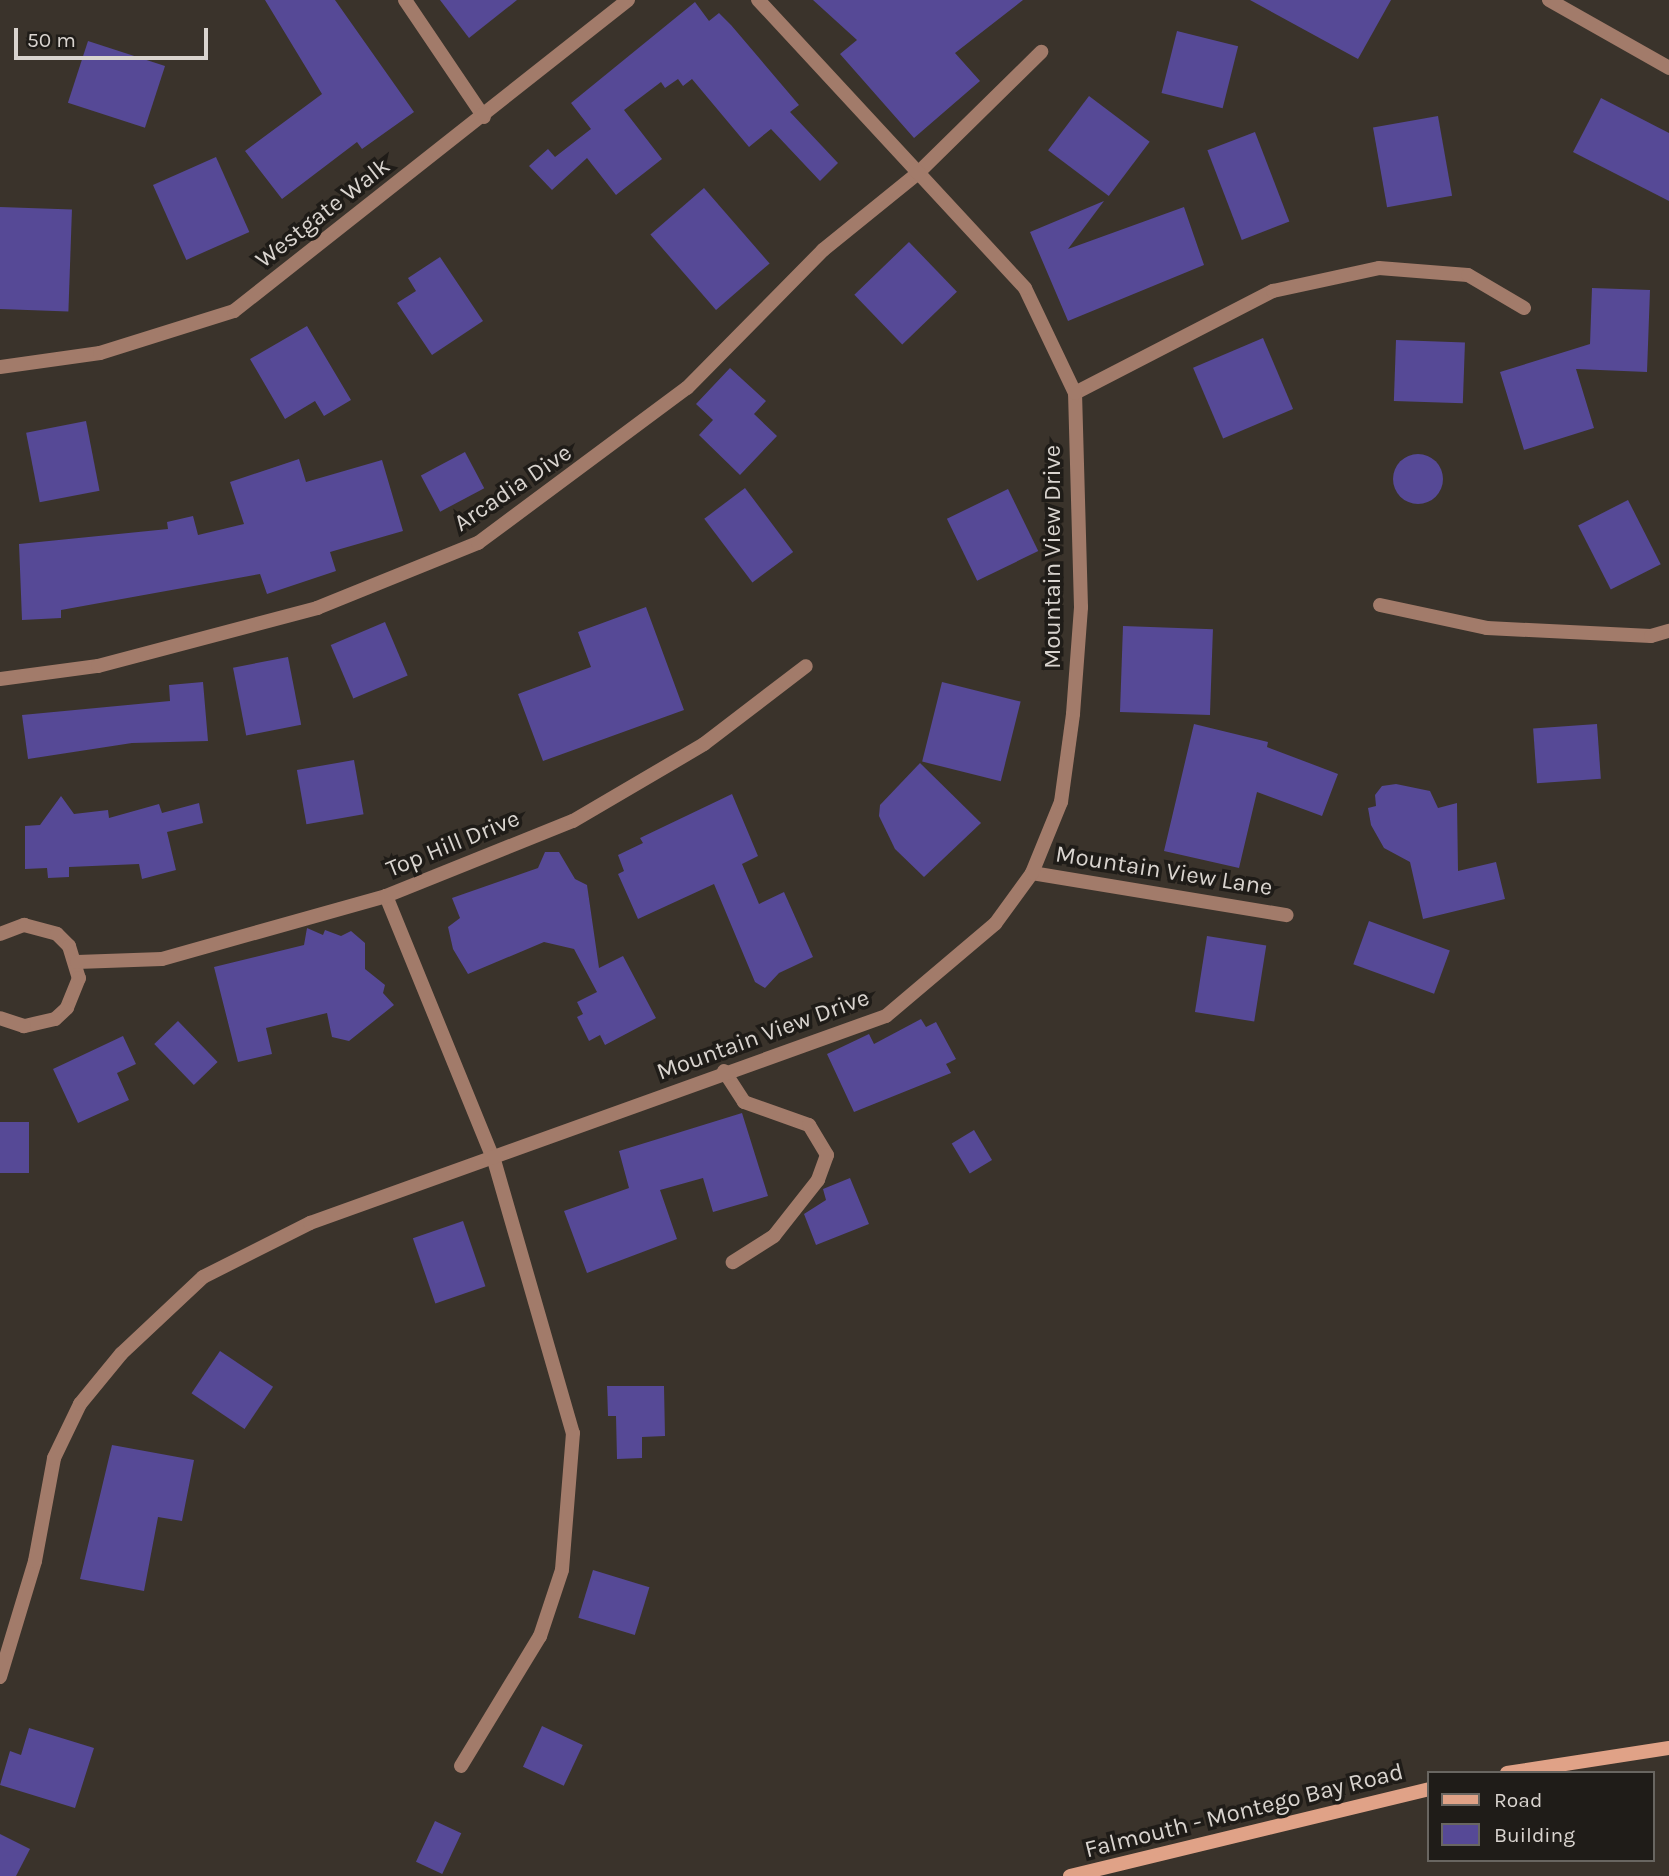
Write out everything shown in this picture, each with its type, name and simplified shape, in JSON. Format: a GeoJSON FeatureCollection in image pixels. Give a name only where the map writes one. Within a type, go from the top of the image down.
{"type":"FeatureCollection","features":[{"type":"Feature","properties":{"kind":"main road"},"geometry":{"type":"LineString","coordinates":[[1520,1771],[1669,1748]]}},
{"type":"Feature","properties":{"kind":"main road","name":"Falmouth - Montego Bay Road"},"geometry":{"type":"LineString","coordinates":[[1070,1876],[1428,1789]]}},
{"type":"Feature","properties":{"kind":"street"},"geometry":{"type":"LineString","coordinates":[[405,0],[484,117]]}},
{"type":"Feature","properties":{"kind":"street","name":"Westgate Walk"},"geometry":{"type":"LineString","coordinates":[[0,367],[100,353],[234,311],[484,117],[628,0]]}},
{"type":"Feature","properties":{"kind":"street","name":"Mountain View Drive"},"geometry":{"type":"LineString","coordinates":[[0,1677],[35,1561],[54,1458],[80,1404],[121,1354],[204,1277],[310,1223],[494,1160],[724,1072],[886,1016],[995,924],[1032,873],[1061,802],[1073,714],[1081,607],[1074,393],[1025,288],[758,0]]}},
{"type":"Feature","properties":{"kind":"street"},"geometry":{"type":"LineString","coordinates":[[1549,0],[1669,68]]}},
{"type":"Feature","properties":{"kind":"street","name":"Arcadia Dive"},"geometry":{"type":"LineString","coordinates":[[0,679],[98,666],[317,608],[478,543],[687,388],[823,250],[918,173],[1041,52]]}},
{"type":"Feature","properties":{"kind":"street"},"geometry":{"type":"LineString","coordinates":[[1074,393],[1273,290],[1379,268],[1468,275],[1524,308]]}},
{"type":"Feature","properties":{"kind":"street"},"geometry":{"type":"LineString","coordinates":[[1380,605],[1486,628],[1651,636],[1669,631]]}},
{"type":"Feature","properties":{"kind":"street","name":"Top Hill Drive"},"geometry":{"type":"LineString","coordinates":[[77,961],[162,959],[386,896],[573,821],[704,744],[806,666]]}},
{"type":"Feature","properties":{"kind":"street","name":"Mountain View Lane"},"geometry":{"type":"LineString","coordinates":[[1032,873],[1287,915]]}},
{"type":"Feature","properties":{"kind":"street"},"geometry":{"type":"LineString","coordinates":[[386,896],[494,1160],[573,1433],[562,1570],[540,1636],[461,1766]]}},
{"type":"Feature","properties":{"kind":"street"},"geometry":{"type":"LineString","coordinates":[[0,934],[41,927],[57,934],[77,961],[76,994],[55,1019],[23,1026],[0,1018]]}},
{"type":"Feature","properties":{"kind":"street"},"geometry":{"type":"LineString","coordinates":[[724,1072],[744,1102],[809,1125],[827,1155],[818,1180],[774,1236],[733,1262]]}},
{"type":"Feature","properties":{"kind":"building"},"geometry":{"type":"Polygon","coordinates":[[[265,0],[335,0],[414,112],[362,149],[357,142],[282,199],[245,151],[322,94],[265,0]]]}},
{"type":"Feature","properties":{"kind":"building"},"geometry":{"type":"Polygon","coordinates":[[[440,0],[517,0],[469,38],[440,0]]]}},
{"type":"Feature","properties":{"kind":"building"},"geometry":{"type":"Polygon","coordinates":[[[813,0],[1023,0],[955,53],[980,81],[914,138],[840,54],[857,40],[813,0]]]}},
{"type":"Feature","properties":{"kind":"building"},"geometry":{"type":"Polygon","coordinates":[[[1250,0],[1391,0],[1358,59],[1250,0]]]}},
{"type":"Feature","properties":{"kind":"building"},"geometry":{"type":"Polygon","coordinates":[[[695,2],[709,21],[719,13],[731,25],[799,105],[790,112],[838,163],[820,181],[771,129],[749,147],[692,79],[683,86],[678,79],[665,88],[661,82],[624,110],[662,159],[616,195],[587,158],[552,190],[529,166],[548,149],[555,157],[591,129],[571,103],[695,2]]]}},
{"type":"Feature","properties":{"kind":"building"},"geometry":{"type":"Polygon","coordinates":[[[1177,31],[1238,46],[1223,108],[1162,93],[1177,31]]]}},
{"type":"Feature","properties":{"kind":"building"},"geometry":{"type":"Polygon","coordinates":[[[88,41],[165,66],[145,128],[68,103],[88,41]]]}},
{"type":"Feature","properties":{"kind":"building"},"geometry":{"type":"Polygon","coordinates":[[[1089,96],[1150,142],[1109,196],[1048,150],[1089,96]]]}},
{"type":"Feature","properties":{"kind":"building"},"geometry":{"type":"Polygon","coordinates":[[[1601,98],[1669,133],[1669,201],[1573,152],[1601,98]]]}},
{"type":"Feature","properties":{"kind":"building"},"geometry":{"type":"Polygon","coordinates":[[[1438,116],[1452,196],[1387,207],[1373,127],[1438,116]]]}},
{"type":"Feature","properties":{"kind":"building"},"geometry":{"type":"Polygon","coordinates":[[[1255,132],[1289,222],[1242,240],[1207,150],[1255,132]]]}},
{"type":"Feature","properties":{"kind":"building"},"geometry":{"type":"Polygon","coordinates":[[[216,157],[249,232],[186,260],[153,185],[216,157]]]}},
{"type":"Feature","properties":{"kind":"building"},"geometry":{"type":"Polygon","coordinates":[[[704,188],[770,263],[716,310],[650,235],[704,188]]]}},
{"type":"Feature","properties":{"kind":"building"},"geometry":{"type":"Polygon","coordinates":[[[1104,201],[1068,249],[1184,207],[1204,265],[1068,321],[1030,232],[1104,201]]]}},
{"type":"Feature","properties":{"kind":"building"},"geometry":{"type":"Polygon","coordinates":[[[0,207],[72,210],[68,311],[0,309],[0,207]]]}},
{"type":"Feature","properties":{"kind":"building"},"geometry":{"type":"Polygon","coordinates":[[[909,242],[957,292],[902,344],[854,295],[909,242]]]}},
{"type":"Feature","properties":{"kind":"building"},"geometry":{"type":"Polygon","coordinates":[[[440,257],[483,321],[432,355],[397,303],[416,291],[408,278],[440,257]]]}},
{"type":"Feature","properties":{"kind":"building"},"geometry":{"type":"Polygon","coordinates":[[[1592,288],[1650,290],[1647,372],[1576,369],[1594,428],[1524,450],[1500,372],[1590,344],[1592,288]]]}},
{"type":"Feature","properties":{"kind":"building"},"geometry":{"type":"Polygon","coordinates":[[[307,326],[351,400],[324,416],[315,401],[285,419],[250,359],[307,326]]]}},
{"type":"Feature","properties":{"kind":"building"},"geometry":{"type":"Polygon","coordinates":[[[1263,338],[1293,409],[1223,439],[1193,368],[1263,338]]]}},
{"type":"Feature","properties":{"kind":"building"},"geometry":{"type":"Polygon","coordinates":[[[1396,340],[1465,342],[1463,403],[1394,401],[1396,340]]]}},
{"type":"Feature","properties":{"kind":"building"},"geometry":{"type":"Polygon","coordinates":[[[730,368],[766,401],[754,414],[777,436],[740,475],[699,435],[713,420],[696,404],[730,368]]]}},
{"type":"Feature","properties":{"kind":"building"},"geometry":{"type":"Polygon","coordinates":[[[86,421],[100,491],[40,502],[26,433],[86,421]]]}},
{"type":"Feature","properties":{"kind":"building"},"geometry":{"type":"Polygon","coordinates":[[[465,452],[484,488],[440,512],[421,475],[465,452]]]}},
{"type":"Feature","properties":{"kind":"building"},"geometry":{"type":"Polygon","coordinates":[[[1418,454],[1436,461],[1443,479],[1436,497],[1418,504],[1400,497],[1393,479],[1400,461],[1418,454]]]}},
{"type":"Feature","properties":{"kind":"building"},"geometry":{"type":"Polygon","coordinates":[[[299,459],[306,482],[382,460],[403,531],[330,552],[336,571],[267,594],[260,574],[61,610],[61,618],[22,620],[19,544],[168,529],[167,522],[193,516],[198,535],[244,524],[230,482],[299,459]]]}},
{"type":"Feature","properties":{"kind":"building"},"geometry":{"type":"Polygon","coordinates":[[[745,488],[793,552],[752,583],[704,519],[745,488]]]}},
{"type":"Feature","properties":{"kind":"building"},"geometry":{"type":"Polygon","coordinates":[[[1008,489],[1038,551],[977,581],[947,519],[1008,489]]]}},
{"type":"Feature","properties":{"kind":"building"},"geometry":{"type":"Polygon","coordinates":[[[1628,500],[1661,564],[1611,590],[1578,525],[1628,500]]]}},
{"type":"Feature","properties":{"kind":"building"},"geometry":{"type":"Polygon","coordinates":[[[646,607],[684,710],[543,761],[518,694],[591,667],[578,632],[646,607]]]}},
{"type":"Feature","properties":{"kind":"building"},"geometry":{"type":"Polygon","coordinates":[[[385,622],[408,675],[353,698],[331,645],[385,622]]]}},
{"type":"Feature","properties":{"kind":"building"},"geometry":{"type":"Polygon","coordinates":[[[1123,626],[1213,629],[1210,715],[1120,712],[1123,626]]]}},
{"type":"Feature","properties":{"kind":"building"},"geometry":{"type":"Polygon","coordinates":[[[288,657],[301,725],[246,735],[233,668],[288,657]]]}},
{"type":"Feature","properties":{"kind":"building"},"geometry":{"type":"Polygon","coordinates":[[[203,682],[208,741],[132,743],[28,759],[22,715],[170,701],[169,685],[203,682]]]}},
{"type":"Feature","properties":{"kind":"building"},"geometry":{"type":"Polygon","coordinates":[[[942,682],[1021,702],[1001,781],[922,762],[942,682]]]}},
{"type":"Feature","properties":{"kind":"building"},"geometry":{"type":"Polygon","coordinates":[[[1194,724],[1268,742],[1267,747],[1338,774],[1322,816],[1257,792],[1239,868],[1164,851],[1194,724]]]}},
{"type":"Feature","properties":{"kind":"building"},"geometry":{"type":"Polygon","coordinates":[[[1597,724],[1601,779],[1537,783],[1533,728],[1597,724]]]}},
{"type":"Feature","properties":{"kind":"building"},"geometry":{"type":"Polygon","coordinates":[[[354,760],[364,814],[306,824],[297,770],[354,760]]]}},
{"type":"Feature","properties":{"kind":"building"},"geometry":{"type":"Polygon","coordinates":[[[920,763],[981,823],[924,877],[895,849],[879,816],[880,805],[920,763]]]}},
{"type":"Feature","properties":{"kind":"building"},"geometry":{"type":"Polygon","coordinates":[[[1396,784],[1430,791],[1438,808],[1457,803],[1458,871],[1496,862],[1505,899],[1423,919],[1410,862],[1384,848],[1371,825],[1368,808],[1376,806],[1375,795],[1382,786],[1396,784]]]}},
{"type":"Feature","properties":{"kind":"building"},"geometry":{"type":"Polygon","coordinates":[[[732,794],[758,856],[742,864],[759,904],[784,892],[813,957],[779,973],[765,988],[755,982],[714,884],[638,919],[618,874],[624,871],[618,855],[643,843],[640,838],[732,794]]]}},
{"type":"Feature","properties":{"kind":"building"},"geometry":{"type":"Polygon","coordinates":[[[61,796],[74,814],[108,810],[109,818],[159,804],[162,813],[199,803],[203,823],[167,832],[176,870],[142,879],[139,864],[69,867],[69,877],[48,878],[47,868],[25,869],[25,826],[40,825],[61,796]]]}},
{"type":"Feature","properties":{"kind":"building"},"geometry":{"type":"Polygon","coordinates":[[[545,852],[559,852],[575,879],[587,885],[599,968],[623,956],[656,1018],[605,1045],[600,1035],[589,1041],[577,1017],[583,1014],[577,1002],[597,992],[574,949],[544,942],[468,974],[453,949],[448,927],[460,918],[452,898],[538,868],[545,852]]]}},
{"type":"Feature","properties":{"kind":"building"},"geometry":{"type":"Polygon","coordinates":[[[1369,921],[1450,950],[1434,994],[1353,964],[1369,921]]]}},
{"type":"Feature","properties":{"kind":"building"},"geometry":{"type":"Polygon","coordinates":[[[307,928],[323,935],[325,930],[341,936],[351,931],[365,943],[365,969],[385,985],[383,993],[394,1005],[349,1041],[332,1037],[327,1013],[266,1028],[272,1054],[238,1062],[214,967],[304,945],[307,928]]]}},
{"type":"Feature","properties":{"kind":"building"},"geometry":{"type":"Polygon","coordinates":[[[1207,936],[1266,945],[1254,1021],[1195,1012],[1207,936]]]}},
{"type":"Feature","properties":{"kind":"building"},"geometry":{"type":"Polygon","coordinates":[[[921,1019],[926,1027],[936,1022],[956,1059],[946,1064],[951,1073],[854,1112],[827,1054],[869,1034],[874,1044],[921,1019]]]}},
{"type":"Feature","properties":{"kind":"building"},"geometry":{"type":"Polygon","coordinates":[[[178,1021],[218,1062],[194,1085],[154,1044],[178,1021]]]}},
{"type":"Feature","properties":{"kind":"building"},"geometry":{"type":"Polygon","coordinates":[[[123,1036],[136,1064],[117,1073],[129,1100],[78,1123],[53,1069],[123,1036]]]}},
{"type":"Feature","properties":{"kind":"building"},"geometry":{"type":"Polygon","coordinates":[[[742,1113],[768,1196],[713,1212],[703,1178],[660,1190],[677,1239],[587,1273],[564,1211],[629,1188],[619,1151],[742,1113]]]}},
{"type":"Feature","properties":{"kind":"building"},"geometry":{"type":"Polygon","coordinates":[[[0,1122],[29,1122],[29,1173],[0,1173],[0,1122]]]}},
{"type":"Feature","properties":{"kind":"building"},"geometry":{"type":"Polygon","coordinates":[[[974,1130],[992,1160],[970,1173],[952,1143],[974,1130]]]}},
{"type":"Feature","properties":{"kind":"building"},"geometry":{"type":"Polygon","coordinates":[[[850,1178],[869,1224],[816,1245],[804,1214],[826,1200],[823,1189],[850,1178]]]}},
{"type":"Feature","properties":{"kind":"building"},"geometry":{"type":"Polygon","coordinates":[[[463,1221],[485,1286],[435,1303],[413,1238],[463,1221]]]}},
{"type":"Feature","properties":{"kind":"building"},"geometry":{"type":"Polygon","coordinates":[[[220,1351],[273,1387],[245,1429],[191,1393],[220,1351]]]}},
{"type":"Feature","properties":{"kind":"building"},"geometry":{"type":"Polygon","coordinates":[[[607,1386],[664,1386],[665,1436],[642,1437],[642,1458],[617,1459],[616,1416],[608,1416],[607,1386]]]}},
{"type":"Feature","properties":{"kind":"building"},"geometry":{"type":"Polygon","coordinates":[[[112,1445],[194,1460],[182,1521],[158,1517],[144,1591],[80,1579],[112,1445]]]}},
{"type":"Feature","properties":{"kind":"building"},"geometry":{"type":"Polygon","coordinates":[[[593,1570],[649,1587],[635,1635],[578,1618],[593,1570]]]}},
{"type":"Feature","properties":{"kind":"building"},"geometry":{"type":"Polygon","coordinates":[[[542,1726],[583,1745],[564,1786],[523,1767],[542,1726]]]}},
{"type":"Feature","properties":{"kind":"building"},"geometry":{"type":"Polygon","coordinates":[[[29,1728],[94,1748],[75,1808],[0,1785],[10,1751],[21,1755],[29,1728]]]}},
{"type":"Feature","properties":{"kind":"building"},"geometry":{"type":"Polygon","coordinates":[[[435,1821],[461,1833],[442,1874],[416,1862],[435,1821]]]}},
{"type":"Feature","properties":{"kind":"building"},"geometry":{"type":"Polygon","coordinates":[[[0,1834],[30,1849],[16,1876],[0,1876],[0,1834]]]}}]}
